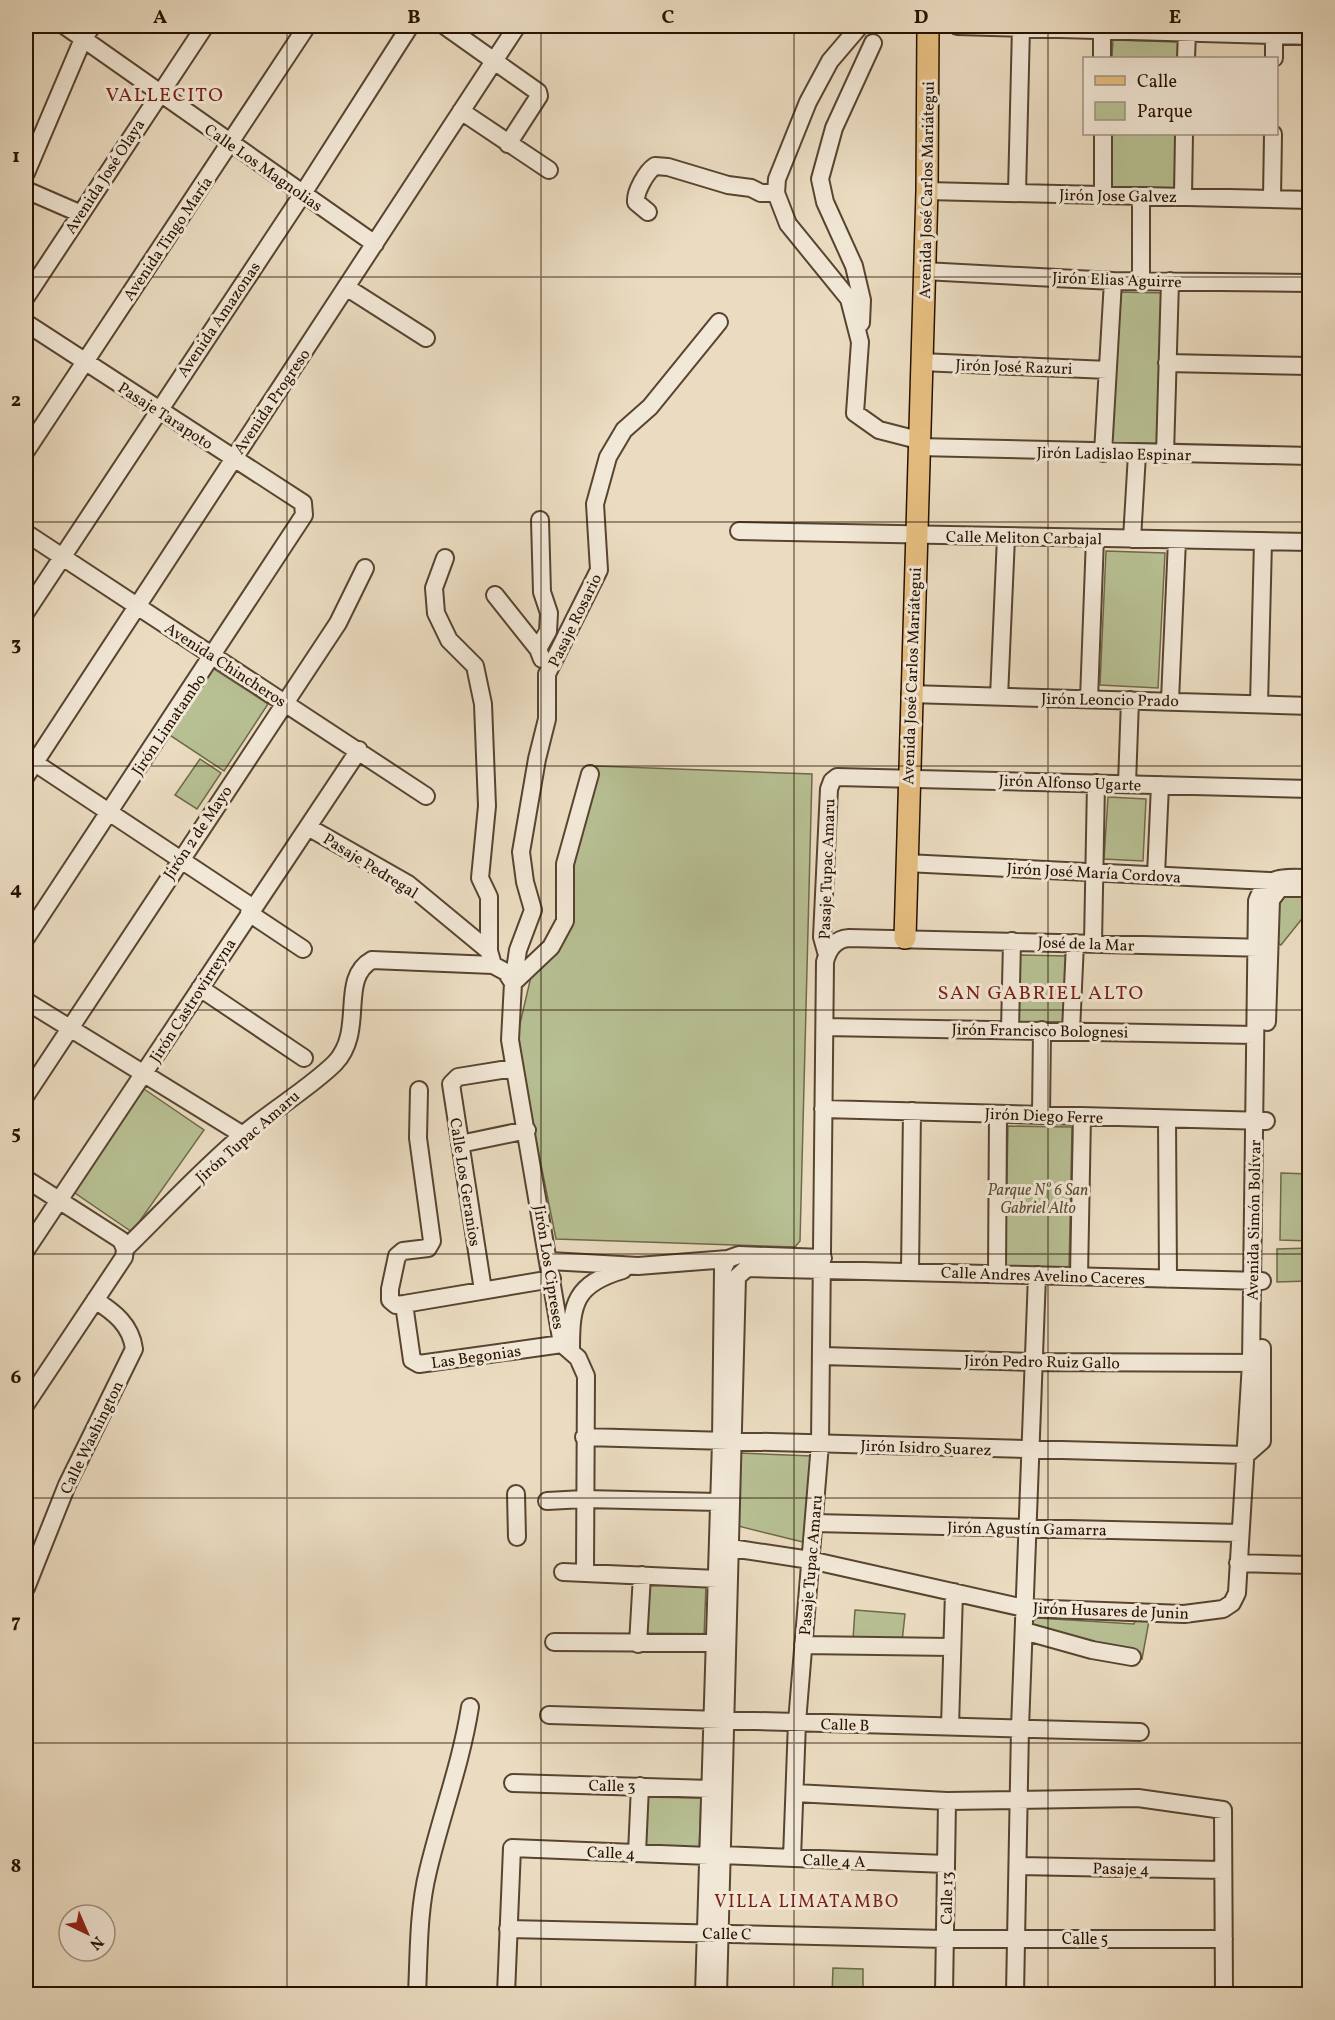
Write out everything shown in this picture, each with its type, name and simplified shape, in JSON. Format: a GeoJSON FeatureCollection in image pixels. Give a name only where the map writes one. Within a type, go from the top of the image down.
{"type":"FeatureCollection","features":[{"type":"Feature","properties":{"kind":"main road","name":"Avenida José Carlos Mariátegui"},"geometry":{"type":"LineString","coordinates":[[905,938],[910,694],[927,191],[928,26]]}},
{"type":"Feature","properties":{"kind":"street","name":"Calle Los Magnolias"},"geometry":{"type":"LineString","coordinates":[[65,26],[87,32],[159,94],[375,244]]}},
{"type":"Feature","properties":{"kind":"street","name":"Avenida José Olaya"},"geometry":{"type":"LineString","coordinates":[[26,297],[79,213],[205,26]]}},
{"type":"Feature","properties":{"kind":"street","name":"Avenida Tingo María"},"geometry":{"type":"LineString","coordinates":[[26,451],[307,26]]}},
{"type":"Feature","properties":{"kind":"street","name":"Avenida Amazonas"},"geometry":{"type":"LineString","coordinates":[[26,612],[157,410],[302,195],[410,26]]}},
{"type":"Feature","properties":{"kind":"street"},"geometry":{"type":"LineString","coordinates":[[445,26],[538,92],[539,96],[508,144]]}},
{"type":"Feature","properties":{"kind":"street","name":"Avenida Progreso"},"geometry":{"type":"LineString","coordinates":[[28,765],[137,606],[517,26]]}},
{"type":"Feature","properties":{"kind":"street"},"geometry":{"type":"LineString","coordinates":[[957,26],[1102,30],[1138,28],[1187,33],[1310,36]]}},
{"type":"Feature","properties":{"kind":"street"},"geometry":{"type":"LineString","coordinates":[[859,27],[830,61],[808,102],[777,179],[776,193],[788,224],[849,299],[861,342]]}},
{"type":"Feature","properties":{"kind":"street"},"geometry":{"type":"LineString","coordinates":[[1017,192],[1020,27]]}},
{"type":"Feature","properties":{"kind":"street"},"geometry":{"type":"LineString","coordinates":[[1102,30],[1102,57]]}},
{"type":"Feature","properties":{"kind":"street"},"geometry":{"type":"LineString","coordinates":[[26,172],[87,32]]}},
{"type":"Feature","properties":{"kind":"street"},"geometry":{"type":"LineString","coordinates":[[1186,57],[1187,33]]}},
{"type":"Feature","properties":{"kind":"street"},"geometry":{"type":"LineString","coordinates":[[1274,35],[1274,57]]}},
{"type":"Feature","properties":{"kind":"street"},"geometry":{"type":"LineString","coordinates":[[861,342],[862,300],[854,266],[825,202],[820,179],[834,129],[873,44]]}},
{"type":"Feature","properties":{"kind":"street"},"geometry":{"type":"LineString","coordinates":[[461,111],[549,170]]}},
{"type":"Feature","properties":{"kind":"street"},"geometry":{"type":"LineString","coordinates":[[1103,135],[1103,195]]}},
{"type":"Feature","properties":{"kind":"street"},"geometry":{"type":"LineString","coordinates":[[1183,196],[1184,135]]}},
{"type":"Feature","properties":{"kind":"street"},"geometry":{"type":"LineString","coordinates":[[1272,198],[1273,135]]}},
{"type":"Feature","properties":{"kind":"street"},"geometry":{"type":"LineString","coordinates":[[648,212],[635,200],[648,173],[655,166],[668,167],[728,185],[751,188],[761,193],[776,193]]}},
{"type":"Feature","properties":{"kind":"street"},"geometry":{"type":"LineString","coordinates":[[26,189],[79,213]]}},
{"type":"Feature","properties":{"kind":"street","name":"Jirón Jose Galvez"},"geometry":{"type":"LineString","coordinates":[[927,191],[1310,200]]}},
{"type":"Feature","properties":{"kind":"street"},"geometry":{"type":"LineString","coordinates":[[1141,281],[1142,196]]}},
{"type":"Feature","properties":{"kind":"street","name":"Jirón Elias Aguirre"},"geometry":{"type":"LineString","coordinates":[[924,271],[1113,281],[1310,283]]}},
{"type":"Feature","properties":{"kind":"street"},"geometry":{"type":"LineString","coordinates":[[1103,453],[1113,281]]}},
{"type":"Feature","properties":{"kind":"street"},"geometry":{"type":"LineString","coordinates":[[1164,454],[1170,281]]}},
{"type":"Feature","properties":{"kind":"street"},"geometry":{"type":"LineString","coordinates":[[346,287],[426,338]]}},
{"type":"Feature","properties":{"kind":"street","name":"Pasaje Rosario"},"geometry":{"type":"LineString","coordinates":[[513,983],[518,950],[527,932],[533,910],[525,882],[521,852],[537,759],[547,719],[547,674],[599,570],[595,504],[608,457],[624,430],[650,407],[719,322]]}},
{"type":"Feature","properties":{"kind":"street","name":"Pasaje Tarapoto"},"geometry":{"type":"LineString","coordinates":[[26,323],[303,503],[305,507]]}},
{"type":"Feature","properties":{"kind":"street","name":"Jirón Ladislao Espinar"},"geometry":{"type":"LineString","coordinates":[[861,342],[855,412],[879,430],[918,443],[1103,453],[1310,456]]}},
{"type":"Feature","properties":{"kind":"street","name":"Jirón José Razuri"},"geometry":{"type":"LineString","coordinates":[[921,362],[1108,370]]}},
{"type":"Feature","properties":{"kind":"street"},"geometry":{"type":"LineString","coordinates":[[1167,363],[1310,366]]}},
{"type":"Feature","properties":{"kind":"street"},"geometry":{"type":"LineString","coordinates":[[1132,539],[1137,454]]}},
{"type":"Feature","properties":{"kind":"street","name":"Jirón Limatambo"},"geometry":{"type":"LineString","coordinates":[[26,938],[213,656],[304,515],[305,507]]}},
{"type":"Feature","properties":{"kind":"street"},"geometry":{"type":"LineString","coordinates":[[538,649],[548,631],[549,613],[542,592],[540,520]]}},
{"type":"Feature","properties":{"kind":"street","name":"Calle Meliton Carbajal"},"geometry":{"type":"LineString","coordinates":[[739,531],[1310,542]]}},
{"type":"Feature","properties":{"kind":"street","name":"Avenida Chincheros"},"geometry":{"type":"LineString","coordinates":[[26,533],[426,796]]}},
{"type":"Feature","properties":{"kind":"street"},"geometry":{"type":"LineString","coordinates":[[999,698],[1006,537]]}},
{"type":"Feature","properties":{"kind":"street"},"geometry":{"type":"LineString","coordinates":[[1089,699],[1095,538]]}},
{"type":"Feature","properties":{"kind":"street"},"geometry":{"type":"LineString","coordinates":[[1170,700],[1177,540]]}},
{"type":"Feature","properties":{"kind":"street"},"geometry":{"type":"LineString","coordinates":[[1259,704],[1263,541]]}},
{"type":"Feature","properties":{"kind":"street"},"geometry":{"type":"LineString","coordinates":[[445,558],[434,588],[436,613],[449,640],[476,666],[483,704],[487,806],[480,878],[489,897],[491,958],[506,972],[513,983],[551,947],[565,921],[565,864],[590,774]]}},
{"type":"Feature","properties":{"kind":"street","name":"Jirón 2 de Mayo"},"geometry":{"type":"LineString","coordinates":[[26,1095],[338,623],[365,568]]}},
{"type":"Feature","properties":{"kind":"street"},"geometry":{"type":"LineString","coordinates":[[495,595],[538,649],[547,674]]}},
{"type":"Feature","properties":{"kind":"street","name":"Jirón Leoncio Prado"},"geometry":{"type":"LineString","coordinates":[[910,694],[1310,706]]}},
{"type":"Feature","properties":{"kind":"street"},"geometry":{"type":"LineString","coordinates":[[1127,784],[1130,700]]}},
{"type":"Feature","properties":{"kind":"street","name":"Jirón Castrovirreyna"},"geometry":{"type":"LineString","coordinates":[[26,1250],[250,910],[359,750]]}},
{"type":"Feature","properties":{"kind":"street"},"geometry":{"type":"LineString","coordinates":[[28,765],[109,812],[180,859],[303,950]]}},
{"type":"Feature","properties":{"kind":"street","name":"Jirón Alfonso Ugarte"},"geometry":{"type":"LineString","coordinates":[[832,781],[837,777],[908,777],[1310,789]]}},
{"type":"Feature","properties":{"kind":"street","name":"Pasaje Tupac Amaru"},"geometry":{"type":"LineString","coordinates":[[826,956],[822,946],[822,922],[832,781]]}},
{"type":"Feature","properties":{"kind":"street"},"geometry":{"type":"LineString","coordinates":[[1093,944],[1092,871],[1096,783]]}},
{"type":"Feature","properties":{"kind":"street"},"geometry":{"type":"LineString","coordinates":[[1156,875],[1160,785]]}},
{"type":"Feature","properties":{"kind":"street","name":"Pasaje Pedregal"},"geometry":{"type":"LineString","coordinates":[[308,826],[408,884],[491,958]]}},
{"type":"Feature","properties":{"kind":"street","name":"Jirón José María Cordova"},"geometry":{"type":"LineString","coordinates":[[906,863],[1092,871],[1274,885]]}},
{"type":"Feature","properties":{"kind":"street"},"geometry":{"type":"LineString","coordinates":[[1310,878],[1277,878],[1274,885],[1310,888]]}},
{"type":"Feature","properties":{"kind":"street","name":"Avenida Simón Bolívar"},"geometry":{"type":"LineString","coordinates":[[1246,1455],[1262,1441],[1256,1363],[1262,948],[1257,901],[1274,885]]}},
{"type":"Feature","properties":{"kind":"street"},"geometry":{"type":"LineString","coordinates":[[823,1264],[826,956],[835,943],[844,939],[905,938]]}},
{"type":"Feature","properties":{"kind":"street","name":"José de la Mar"},"geometry":{"type":"LineString","coordinates":[[905,938],[1262,948]]}},
{"type":"Feature","properties":{"kind":"street"},"geometry":{"type":"LineString","coordinates":[[1010,1029],[1012,941]]}},
{"type":"Feature","properties":{"kind":"street"},"geometry":{"type":"LineString","coordinates":[[1071,1030],[1075,943]]}},
{"type":"Feature","properties":{"kind":"street","name":"Avenida Simón Bolívar"},"geometry":{"type":"LineString","coordinates":[[1260,1121],[1255,1035],[1262,948]]}},
{"type":"Feature","properties":{"kind":"street","name":"Jirón Tupac Amaru"},"geometry":{"type":"LineString","coordinates":[[28,1394],[124,1257],[125,1249],[243,1135],[335,1062],[348,1043],[353,1025],[353,987],[362,966],[372,960],[491,958]]}},
{"type":"Feature","properties":{"kind":"street","name":"Jirón Los Cipreses"},"geometry":{"type":"LineString","coordinates":[[513,983],[510,1040],[552,1279],[567,1348],[578,1358],[586,1376],[585,1572]]}},
{"type":"Feature","properties":{"kind":"street"},"geometry":{"type":"LineString","coordinates":[[200,988],[304,1059]]}},
{"type":"Feature","properties":{"kind":"street"},"geometry":{"type":"LineString","coordinates":[[26,1001],[142,1075],[243,1135]]}},
{"type":"Feature","properties":{"kind":"street","name":"Jirón Francisco Bolognesi"},"geometry":{"type":"LineString","coordinates":[[825,1027],[1255,1035]]}},
{"type":"Feature","properties":{"kind":"street"},"geometry":{"type":"LineString","coordinates":[[1041,1115],[1042,1030]]}},
{"type":"Feature","properties":{"kind":"street","name":"Calle Los Geranios"},"geometry":{"type":"LineString","coordinates":[[483,1290],[452,1084],[458,1077],[514,1068]]}},
{"type":"Feature","properties":{"kind":"street"},"geometry":{"type":"LineString","coordinates":[[419,1090],[418,1138],[432,1241],[428,1248],[403,1251],[397,1256],[390,1300],[396,1305],[404,1305],[552,1279]]}},
{"type":"Feature","properties":{"kind":"street","name":"Jirón Diego Ferre"},"geometry":{"type":"LineString","coordinates":[[823,1109],[1260,1121]]}},
{"type":"Feature","properties":{"kind":"street"},"geometry":{"type":"LineString","coordinates":[[910,1271],[912,1111]]}},
{"type":"Feature","properties":{"kind":"street"},"geometry":{"type":"LineString","coordinates":[[997,1274],[998,1114]]}},
{"type":"Feature","properties":{"kind":"street"},"geometry":{"type":"LineString","coordinates":[[1078,1276],[1082,1116]]}},
{"type":"Feature","properties":{"kind":"street"},"geometry":{"type":"LineString","coordinates":[[1167,1119],[1168,1279]]}},
{"type":"Feature","properties":{"kind":"street"},"geometry":{"type":"LineString","coordinates":[[460,1144],[527,1130]]}},
{"type":"Feature","properties":{"kind":"street"},"geometry":{"type":"LineString","coordinates":[[26,1179],[121,1240],[125,1249]]}},
{"type":"Feature","properties":{"kind":"street"},"geometry":{"type":"LineString","coordinates":[[550,1261],[638,1266],[728,1260],[739,1255],[823,1264]]}},
{"type":"Feature","properties":{"kind":"street"},"geometry":{"type":"LineString","coordinates":[[715,1856],[711,1788],[719,1720],[714,1643],[717,1578],[724,1546],[719,1502],[728,1442],[723,1269],[728,1260]]}},
{"type":"Feature","properties":{"kind":"street"},"geometry":{"type":"LineString","coordinates":[[718,1995],[713,1932],[715,1856],[724,1546],[737,1277],[747,1268],[823,1264]]}},
{"type":"Feature","properties":{"kind":"street","name":"Pasaje Tupac Amaru"},"geometry":{"type":"LineString","coordinates":[[792,1858],[796,1722],[820,1444],[823,1264]]}},
{"type":"Feature","properties":{"kind":"street","name":"Calle Andres Avelino Caceres"},"geometry":{"type":"LineString","coordinates":[[823,1264],[910,1271],[1257,1280]]}},
{"type":"Feature","properties":{"kind":"street"},"geometry":{"type":"LineString","coordinates":[[567,1348],[571,1315],[577,1300],[587,1287],[611,1274],[638,1266]]}},
{"type":"Feature","properties":{"kind":"street"},"geometry":{"type":"LineString","coordinates":[[1016,1995],[1020,1728],[1037,1275]]}},
{"type":"Feature","properties":{"kind":"street","name":"Calle Washington"},"geometry":{"type":"LineString","coordinates":[[26,1588],[66,1485],[134,1349],[132,1335],[118,1315],[94,1300]]}},
{"type":"Feature","properties":{"kind":"street","name":"Las Begonias"},"geometry":{"type":"LineString","coordinates":[[404,1305],[411,1360],[418,1364],[567,1348]]}},
{"type":"Feature","properties":{"kind":"street","name":"Jirón Pedro Ruiz Gallo"},"geometry":{"type":"LineString","coordinates":[[822,1356],[1035,1362],[1256,1363]]}},
{"type":"Feature","properties":{"kind":"street","name":"Avenida Simón Bolívar"},"geometry":{"type":"LineString","coordinates":[[1232,1603],[1237,1593],[1243,1466],[1256,1363]]}},
{"type":"Feature","properties":{"kind":"street","name":"Jirón Isidro Suarez"},"geometry":{"type":"LineString","coordinates":[[584,1437],[1246,1455]]}},
{"type":"Feature","properties":{"kind":"street"},"geometry":{"type":"LineString","coordinates":[[516,1494],[517,1537]]}},
{"type":"Feature","properties":{"kind":"street"},"geometry":{"type":"LineString","coordinates":[[547,1502],[584,1498],[719,1502]]}},
{"type":"Feature","properties":{"kind":"street","name":"Jirón Agustín Gamarra"},"geometry":{"type":"LineString","coordinates":[[814,1523],[1239,1533]]}},
{"type":"Feature","properties":{"kind":"street","name":"Jirón Husares de Junin"},"geometry":{"type":"LineString","coordinates":[[724,1546],[810,1560],[1024,1608],[1184,1614],[1222,1609],[1232,1603]]}},
{"type":"Feature","properties":{"kind":"street"},"geometry":{"type":"LineString","coordinates":[[1238,1563],[1310,1565]]}},
{"type":"Feature","properties":{"kind":"street"},"geometry":{"type":"LineString","coordinates":[[563,1572],[717,1578]]}},
{"type":"Feature","properties":{"kind":"street"},"geometry":{"type":"LineString","coordinates":[[638,1644],[642,1575]]}},
{"type":"Feature","properties":{"kind":"street"},"geometry":{"type":"LineString","coordinates":[[950,1726],[954,1592]]}},
{"type":"Feature","properties":{"kind":"street"},"geometry":{"type":"LineString","coordinates":[[1024,1631],[1054,1641],[1132,1657]]}},
{"type":"Feature","properties":{"kind":"street"},"geometry":{"type":"LineString","coordinates":[[554,1642],[714,1643]]}},
{"type":"Feature","properties":{"kind":"street"},"geometry":{"type":"LineString","coordinates":[[803,1645],[952,1647]]}},
{"type":"Feature","properties":{"kind":"street"},"geometry":{"type":"LineString","coordinates":[[417,1995],[422,1907],[427,1872],[463,1750],[470,1707]]}},
{"type":"Feature","properties":{"kind":"street","name":"Calle B"},"geometry":{"type":"LineString","coordinates":[[549,1715],[1140,1732]]}},
{"type":"Feature","properties":{"kind":"street","name":"Calle 3"},"geometry":{"type":"LineString","coordinates":[[513,1783],[711,1788]]}},
{"type":"Feature","properties":{"kind":"street"},"geometry":{"type":"LineString","coordinates":[[637,1852],[640,1786]]}},
{"type":"Feature","properties":{"kind":"street"},"geometry":{"type":"LineString","coordinates":[[795,1792],[947,1801],[1138,1798],[1223,1810],[1224,1995]]}},
{"type":"Feature","properties":{"kind":"street","name":"Calle 13"},"geometry":{"type":"LineString","coordinates":[[945,1995],[947,1801]]}},
{"type":"Feature","properties":{"kind":"street","name":"Calle 4"},"geometry":{"type":"LineString","coordinates":[[508,1929],[512,1848],[715,1856]]}},
{"type":"Feature","properties":{"kind":"street","name":"Calle 4 A"},"geometry":{"type":"LineString","coordinates":[[715,1856],[946,1864]]}},
{"type":"Feature","properties":{"kind":"street","name":"Pasaje 4"},"geometry":{"type":"LineString","coordinates":[[1019,1866],[1223,1870]]}},
{"type":"Feature","properties":{"kind":"street"},"geometry":{"type":"LineString","coordinates":[[506,1995],[508,1929]]}},
{"type":"Feature","properties":{"kind":"street","name":"Calle C"},"geometry":{"type":"LineString","coordinates":[[508,1929],[945,1939]]}},
{"type":"Feature","properties":{"kind":"street"},"geometry":{"type":"LineString","coordinates":[[704,1995],[713,1932]]}},
{"type":"Feature","properties":{"kind":"street","name":"Calle 5"},"geometry":{"type":"LineString","coordinates":[[945,1939],[1224,1939]]}},
{"type":"Feature","properties":{"kind":"green space"},"geometry":{"type":"Polygon","coordinates":[[[1113,40],[1179,42],[1179,57],[1112,57],[1113,40]]]}},
{"type":"Feature","properties":{"kind":"green space"},"geometry":{"type":"Polygon","coordinates":[[[1110,135],[1176,135],[1174,189],[1108,188],[1110,135]]]}},
{"type":"Feature","properties":{"kind":"green space"},"geometry":{"type":"Polygon","coordinates":[[[1115,292],[1165,293],[1159,449],[1110,448],[1115,292]]]}},
{"type":"Feature","properties":{"kind":"green space"},"geometry":{"type":"Polygon","coordinates":[[[1106,551],[1165,553],[1158,688],[1100,685],[1106,551]]]}},
{"type":"Feature","properties":{"kind":"green space"},"geometry":{"type":"Polygon","coordinates":[[[208,665],[268,704],[224,771],[165,732],[208,665]]]}},
{"type":"Feature","properties":{"kind":"green space"},"geometry":{"type":"Polygon","coordinates":[[[200,759],[221,773],[197,809],[175,795],[200,759]]]}},
{"type":"Feature","properties":{"kind":"green space"},"geometry":{"type":"Polygon","coordinates":[[[596,766],[812,774],[800,1241],[795,1247],[556,1239],[516,1041],[533,968],[556,947],[567,867],[596,766]]]}},
{"type":"Feature","properties":{"kind":"green space"},"geometry":{"type":"Polygon","coordinates":[[[1108,797],[1146,799],[1143,861],[1104,859],[1108,797]]]}},
{"type":"Feature","properties":{"kind":"green space"},"geometry":{"type":"Polygon","coordinates":[[[1281,896],[1309,896],[1309,910],[1281,945],[1278,943],[1277,899],[1281,896]]]}},
{"type":"Feature","properties":{"kind":"green space"},"geometry":{"type":"Polygon","coordinates":[[[1020,955],[1067,956],[1064,1026],[1018,1024],[1020,955]]]}},
{"type":"Feature","properties":{"kind":"green space"},"geometry":{"type":"Polygon","coordinates":[[[144,1089],[204,1130],[132,1232],[72,1191],[144,1089]]]}},
{"type":"Feature","properties":{"kind":"green space","name":"Parque N° 6 San Gabriel Alto"},"geometry":{"type":"Polygon","coordinates":[[[1008,1126],[1072,1127],[1069,1271],[1005,1270],[1008,1126]]]}},
{"type":"Feature","properties":{"kind":"green space"},"geometry":{"type":"Polygon","coordinates":[[[1281,1173],[1309,1174],[1309,1241],[1280,1240],[1281,1173]]]}},
{"type":"Feature","properties":{"kind":"green space"},"geometry":{"type":"Polygon","coordinates":[[[1309,1248],[1309,1281],[1277,1282],[1277,1249],[1309,1248]]]}},
{"type":"Feature","properties":{"kind":"green space"},"geometry":{"type":"Polygon","coordinates":[[[740,1453],[812,1456],[803,1542],[738,1526],[740,1453]]]}},
{"type":"Feature","properties":{"kind":"green space"},"geometry":{"type":"Polygon","coordinates":[[[645,1583],[706,1584],[704,1638],[643,1636],[645,1583]]]}},
{"type":"Feature","properties":{"kind":"green space"},"geometry":{"type":"Polygon","coordinates":[[[855,1610],[905,1614],[902,1642],[853,1639],[855,1610]]]}},
{"type":"Feature","properties":{"kind":"green space"},"geometry":{"type":"Polygon","coordinates":[[[1037,1618],[1134,1624],[1135,1621],[1149,1621],[1142,1659],[1037,1635],[1031,1623],[1037,1618]]]}},
{"type":"Feature","properties":{"kind":"green space"},"geometry":{"type":"Polygon","coordinates":[[[642,1797],[701,1798],[699,1851],[640,1850],[642,1797]]]}},
{"type":"Feature","properties":{"kind":"green space"},"geometry":{"type":"Polygon","coordinates":[[[833,1968],[863,1969],[863,1994],[832,1994],[833,1968]]]}},
{"type":"Feature","properties":{"kind":"district","name":"VALLECITO"},"geometry":{"type":"Point","coordinates":[165,94]}},
{"type":"Feature","properties":{"kind":"district","name":"SAN GABRIEL ALTO"},"geometry":{"type":"Point","coordinates":[1041,992]}},
{"type":"Feature","properties":{"kind":"district","name":"VILLA LIMATAMBO"},"geometry":{"type":"Point","coordinates":[807,1901]}}]}
